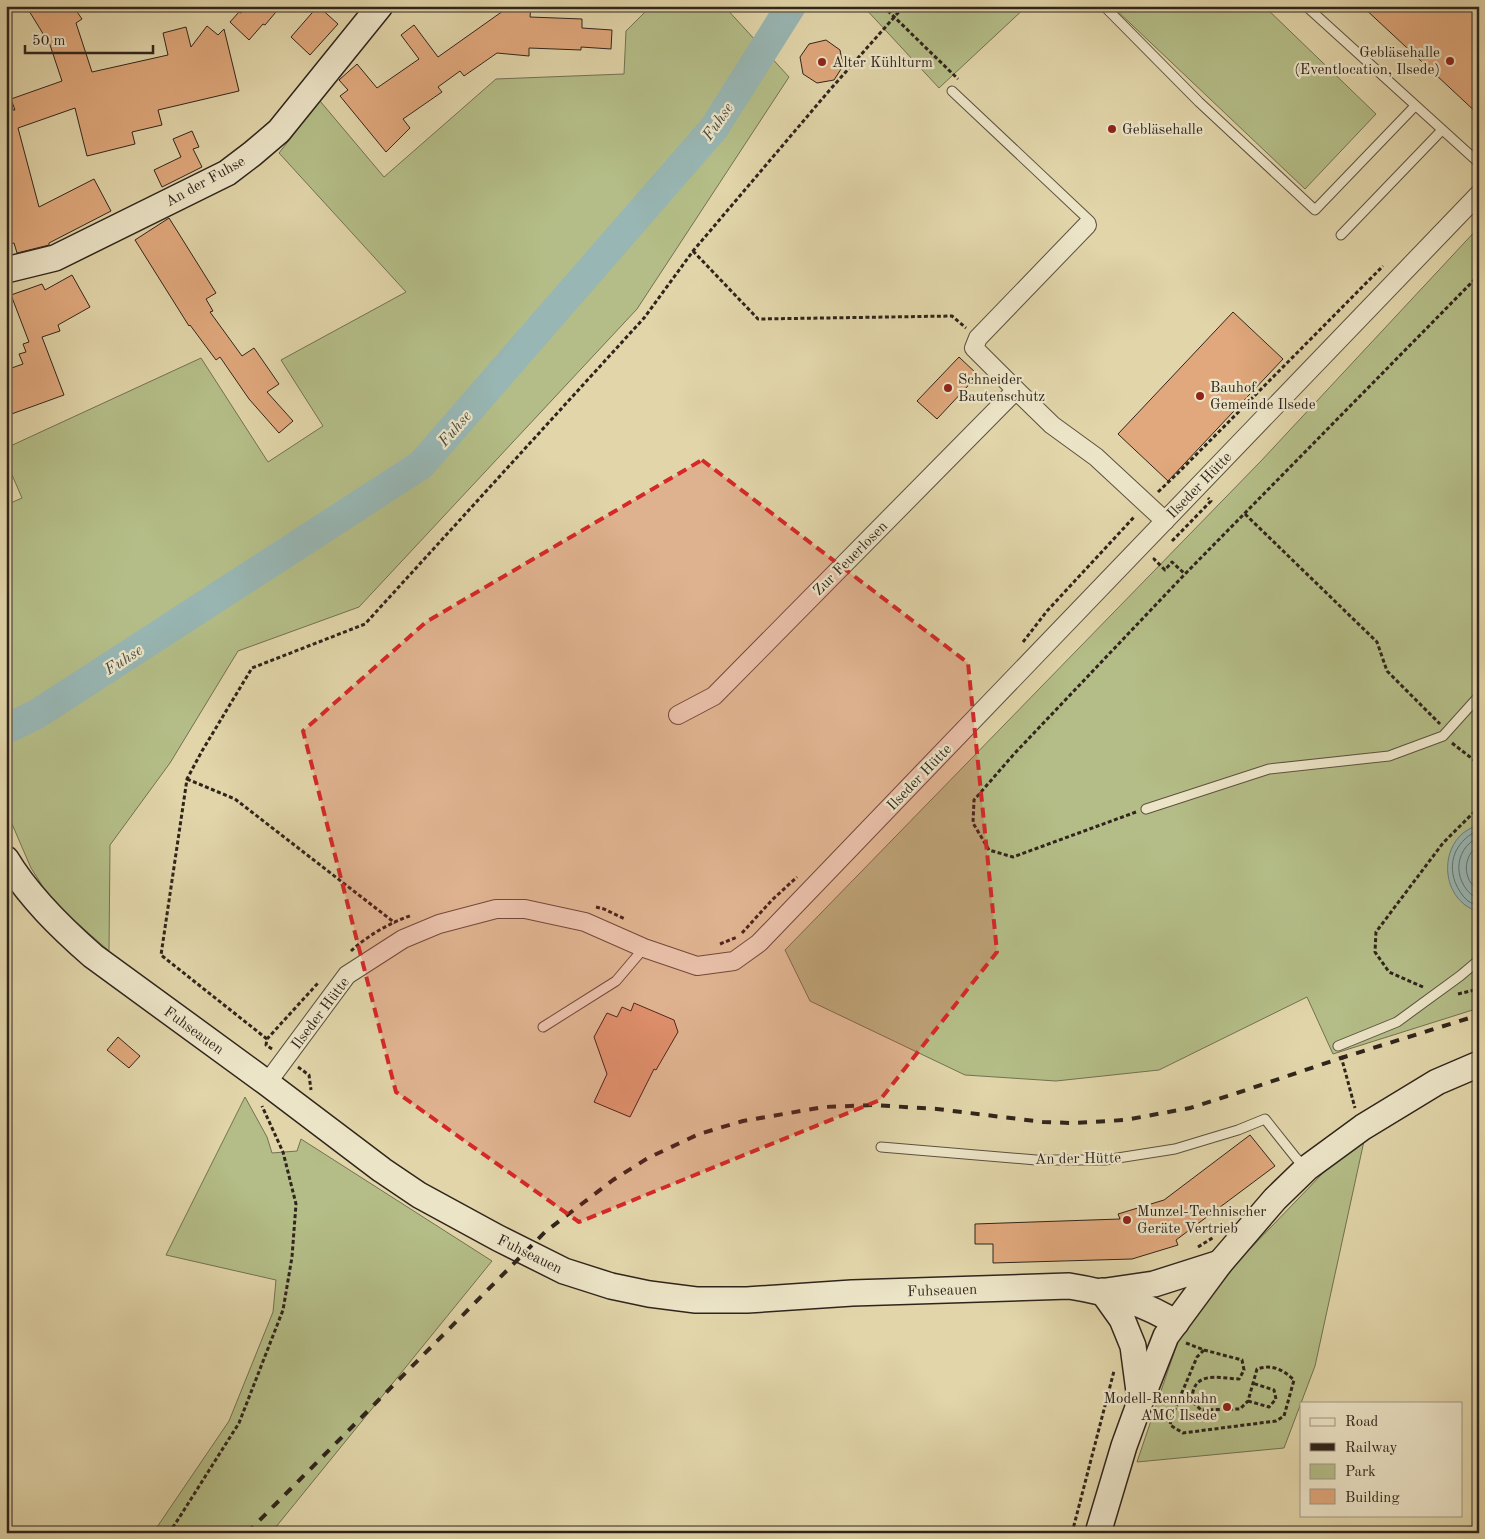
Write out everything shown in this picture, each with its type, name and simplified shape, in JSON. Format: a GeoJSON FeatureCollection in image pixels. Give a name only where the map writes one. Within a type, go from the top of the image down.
{"type":"FeatureCollection","features":[{"type":"Feature","properties":{"kind":"street","name":"An der Fuhse"},"geometry":{"type":"LineString","coordinates":[[6,270],[55,258],[227,173],[278,131],[380,6]]}},
{"type":"Feature","properties":{"kind":"street","name":"Ilseder Hütte"},"geometry":{"type":"LineString","coordinates":[[267,1083],[347,975],[403,939],[439,924],[496,909],[525,909],[586,922],[644,948],[697,966],[734,961],[759,943],[1479,194]]}},
{"type":"Feature","properties":{"kind":"street"},"geometry":{"type":"LineString","coordinates":[[1087,225],[978,338],[974,348],[1052,425],[1096,457],[1165,521]]}},
{"type":"Feature","properties":{"kind":"street","name":"Zur Feuerlosen"},"geometry":{"type":"LineString","coordinates":[[678,715],[714,696],[1016,390]]}},
{"type":"Feature","properties":{"kind":"street","name":"Fuhseauen"},"geometry":{"type":"LineString","coordinates":[[11,867],[66,932],[93,956],[382,1170],[418,1195],[564,1271],[611,1286],[649,1294],[705,1300],[747,1300],[852,1293],[1069,1286],[1102,1292],[1158,1311],[1176,1323]]}},
{"type":"Feature","properties":{"kind":"street"},"geometry":{"type":"LineString","coordinates":[[1098,1533],[1124,1446],[1166,1336],[1220,1262],[1274,1199],[1307,1168],[1363,1127],[1437,1082],[1479,1064]]}},
{"type":"Feature","properties":{"kind":"street"},"geometry":{"type":"LineString","coordinates":[[1140,1402],[1133,1346],[1122,1318],[1102,1292],[1154,1284],[1220,1262]]}},
{"type":"Feature","properties":{"kind":"lane"},"geometry":{"type":"LineString","coordinates":[[1104,6],[1199,102],[1315,210],[1414,106]]}},
{"type":"Feature","properties":{"kind":"lane"},"geometry":{"type":"LineString","coordinates":[[1306,6],[1479,163]]}},
{"type":"Feature","properties":{"kind":"lane"},"geometry":{"type":"LineString","coordinates":[[952,91],[1090,221],[1087,225]]}},
{"type":"Feature","properties":{"kind":"lane"},"geometry":{"type":"LineString","coordinates":[[1341,235],[1442,130]]}},
{"type":"Feature","properties":{"kind":"lane"},"geometry":{"type":"LineString","coordinates":[[1146,809],[1270,770],[1389,756],[1445,733],[1479,696]]}},
{"type":"Feature","properties":{"kind":"lane"},"geometry":{"type":"LineString","coordinates":[[543,1027],[616,981],[644,948]]}},
{"type":"Feature","properties":{"kind":"lane"},"geometry":{"type":"LineString","coordinates":[[1338,1046],[1397,1022],[1479,960]]}},
{"type":"Feature","properties":{"kind":"lane","name":"An der Hütte"},"geometry":{"type":"LineString","coordinates":[[881,1147],[1036,1160],[1105,1160],[1175,1149],[1238,1130],[1265,1119],[1296,1158],[1307,1168]]}},
{"type":"Feature","properties":{"kind":"path"},"geometry":{"type":"LineString","coordinates":[[883,6],[961,82]]}},
{"type":"Feature","properties":{"kind":"path"},"geometry":{"type":"LineString","coordinates":[[266,1039],[161,955],[187,779],[252,668],[365,624],[644,318],[693,251],[904,6]]}},
{"type":"Feature","properties":{"kind":"path"},"geometry":{"type":"LineString","coordinates":[[693,251],[758,319],[952,316],[978,338]]}},
{"type":"Feature","properties":{"kind":"path"},"geometry":{"type":"LineString","coordinates":[[1019,646],[1047,611],[1127,526],[1146,503],[1388,261]]}},
{"type":"Feature","properties":{"kind":"path"},"geometry":{"type":"LineString","coordinates":[[1146,809],[1013,857],[990,850],[973,823],[974,800],[1014,754],[1185,574],[1479,275]]}},
{"type":"Feature","properties":{"kind":"path"},"geometry":{"type":"LineString","coordinates":[[1245,514],[1377,642],[1387,671],[1445,733],[1479,764]]}},
{"type":"Feature","properties":{"kind":"path"},"geometry":{"type":"LineString","coordinates":[[1158,563],[1164,570],[1172,562],[1185,574]]}},
{"type":"Feature","properties":{"kind":"path"},"geometry":{"type":"LineString","coordinates":[[187,779],[235,799],[394,921],[403,939]]}},
{"type":"Feature","properties":{"kind":"path"},"geometry":{"type":"LineString","coordinates":[[1479,807],[1443,843],[1376,932],[1375,952],[1389,972],[1436,993],[1462,994],[1479,989]]}},
{"type":"Feature","properties":{"kind":"path"},"geometry":{"type":"LineString","coordinates":[[716,946],[739,936],[800,873]]}},
{"type":"Feature","properties":{"kind":"path"},"geometry":{"type":"LineString","coordinates":[[594,906],[629,921]]}},
{"type":"Feature","properties":{"kind":"path"},"geometry":{"type":"LineString","coordinates":[[350,951],[394,921],[420,912]]}},
{"type":"Feature","properties":{"kind":"path"},"geometry":{"type":"LineString","coordinates":[[298,1107],[311,1091],[309,1075],[266,1045],[266,1039],[324,976]]}},
{"type":"Feature","properties":{"kind":"path"},"geometry":{"type":"LineString","coordinates":[[1338,1046],[1356,1112]]}},
{"type":"Feature","properties":{"kind":"path"},"geometry":{"type":"LineString","coordinates":[[169,1533],[239,1423],[283,1310],[292,1257],[296,1204],[284,1152],[258,1098],[267,1083]]}},
{"type":"Feature","properties":{"kind":"path"},"geometry":{"type":"LineString","coordinates":[[1204,1350],[1242,1360],[1244,1370],[1239,1379],[1206,1377],[1196,1383],[1192,1391],[1192,1401],[1201,1410],[1240,1408],[1248,1401],[1252,1383],[1257,1369],[1267,1366],[1285,1371],[1294,1380],[1284,1416],[1276,1421],[1183,1433],[1170,1425],[1197,1357],[1204,1350]]}},
{"type":"Feature","properties":{"kind":"path"},"geometry":{"type":"LineString","coordinates":[[1072,1533],[1116,1366]]}},
{"type":"Feature","properties":{"kind":"path"},"geometry":{"type":"LineString","coordinates":[[1248,1401],[1269,1407],[1276,1399],[1274,1390],[1252,1383]]}},
{"type":"Feature","properties":{"kind":"highlighted area"},"geometry":{"type":"Polygon","coordinates":[[[702,460],[968,663],[997,952],[880,1100],[579,1222],[396,1092],[303,731],[426,622],[702,460]]]}},
{"type":"Feature","properties":{"kind":"green space"},"geometry":{"type":"Polygon","coordinates":[[[651,6],[724,6],[789,77],[637,309],[359,607],[238,651],[170,763],[110,845],[109,951],[52,901],[31,868],[6,810],[6,505],[22,498],[6,461],[6,448],[201,358],[268,462],[323,426],[281,360],[406,292],[279,153],[320,101],[384,177],[496,79],[624,74],[626,31],[651,6]]]}},
{"type":"Feature","properties":{"kind":"green space"},"geometry":{"type":"Polygon","coordinates":[[[863,6],[1027,6],[939,88],[863,6]]]}},
{"type":"Feature","properties":{"kind":"green space"},"geometry":{"type":"Polygon","coordinates":[[[1112,6],[1264,6],[1376,114],[1305,189],[1112,6]]]}},
{"type":"Feature","properties":{"kind":"green space"},"geometry":{"type":"Polygon","coordinates":[[[1479,227],[1479,1008],[1333,1054],[1307,997],[1159,1070],[1056,1081],[965,1075],[810,1001],[785,950],[1261,461],[1479,227]]]}},
{"type":"Feature","properties":{"kind":"green space"},"geometry":{"type":"Polygon","coordinates":[[[245,1097],[267,1137],[272,1153],[297,1151],[301,1139],[492,1261],[271,1533],[153,1533],[229,1421],[273,1312],[276,1280],[166,1255],[245,1097]]]}},
{"type":"Feature","properties":{"kind":"green space"},"geometry":{"type":"Polygon","coordinates":[[[1364,1141],[1315,1366],[1284,1448],[1137,1462],[1182,1329],[1194,1307],[1323,1173],[1364,1141]]]}},
{"type":"Feature","properties":{"kind":"green space"},"geometry":{"type":"Polygon","coordinates":[[[1479,1526],[1479,1533],[1411,1533],[1479,1526]]]}},
{"type":"Feature","properties":{"kind":"water"},"geometry":{"type":"Polygon","coordinates":[[[1479,824],[1479,912],[1467,906],[1458,898],[1449,881],[1448,863],[1450,853],[1459,837],[1479,824]]]}},
{"type":"Feature","properties":{"kind":"building"},"geometry":{"type":"Polygon","coordinates":[[[26,6],[73,6],[82,19],[76,23],[92,72],[168,55],[163,33],[186,27],[191,47],[207,26],[218,35],[224,29],[239,91],[158,110],[162,125],[132,132],[135,144],[87,156],[75,108],[18,128],[39,207],[94,179],[111,211],[49,243],[49,245],[17,253],[14,243],[6,245],[6,102],[11,101],[13,110],[15,110],[11,99],[62,81],[50,45],[26,6]]]}},
{"type":"Feature","properties":{"kind":"building"},"geometry":{"type":"Polygon","coordinates":[[[246,6],[281,6],[249,40],[230,22],[246,6]]]}},
{"type":"Feature","properties":{"kind":"building"},"geometry":{"type":"Polygon","coordinates":[[[318,6],[338,24],[310,55],[291,37],[318,6]]]}},
{"type":"Feature","properties":{"kind":"building"},"geometry":{"type":"Polygon","coordinates":[[[510,6],[531,6],[530,17],[582,19],[582,28],[612,30],[611,49],[581,47],[581,50],[529,48],[529,56],[497,53],[464,76],[460,71],[438,87],[442,92],[403,119],[410,128],[386,152],[340,96],[348,90],[339,80],[357,64],[377,88],[419,59],[401,35],[414,25],[438,57],[510,6]]]}},
{"type":"Feature","properties":{"kind":"building","name":"Gebläsehalle (Eventlocation, Ilsede)"},"geometry":{"type":"Polygon","coordinates":[[[1362,6],[1479,6],[1479,115],[1362,6]]]}},
{"type":"Feature","properties":{"kind":"building","name":"Alter Kühlturm"},"geometry":{"type":"Polygon","coordinates":[[[826,40],[840,50],[843,66],[834,80],[817,83],[803,74],[800,57],[809,44],[826,40]]]}},
{"type":"Feature","properties":{"kind":"building"},"geometry":{"type":"Polygon","coordinates":[[[192,131],[199,147],[193,149],[202,167],[162,187],[154,170],[181,157],[173,139],[192,131]]]}},
{"type":"Feature","properties":{"kind":"building"},"geometry":{"type":"Polygon","coordinates":[[[169,218],[216,293],[206,299],[213,311],[210,312],[242,356],[254,348],[279,384],[267,392],[293,421],[279,433],[249,399],[220,357],[216,360],[189,326],[135,240],[169,218]]]}},
{"type":"Feature","properties":{"kind":"building"},"geometry":{"type":"Polygon","coordinates":[[[72,275],[90,307],[58,325],[60,331],[42,337],[64,395],[6,416],[6,370],[23,364],[19,354],[26,352],[23,344],[29,342],[11,295],[42,284],[45,290],[72,275]]]}},
{"type":"Feature","properties":{"kind":"building","name":"Bauhof Gemeinde Ilsede"},"geometry":{"type":"Polygon","coordinates":[[[1233,312],[1283,359],[1168,481],[1118,434],[1233,312]]]}},
{"type":"Feature","properties":{"kind":"building","name":"Schneider Bautenschutz"},"geometry":{"type":"Polygon","coordinates":[[[959,357],[978,375],[937,419],[917,401],[959,357]]]}},
{"type":"Feature","properties":{"kind":"building"},"geometry":{"type":"Polygon","coordinates":[[[634,1003],[674,1020],[678,1032],[656,1070],[654,1069],[630,1117],[594,1102],[607,1074],[594,1037],[607,1013],[617,1017],[622,1007],[631,1011],[634,1003]]]}},
{"type":"Feature","properties":{"kind":"building"},"geometry":{"type":"Polygon","coordinates":[[[118,1037],[140,1056],[129,1068],[107,1050],[118,1037]]]}},
{"type":"Feature","properties":{"kind":"building"},"geometry":{"type":"Polygon","coordinates":[[[1250,1135],[1275,1166],[1176,1240],[1178,1245],[1132,1259],[993,1263],[993,1244],[975,1244],[975,1224],[1120,1219],[1118,1214],[1164,1200],[1250,1135]]]}},
{"type":"Feature","properties":{"kind":"waterway","name":"Fuhse"},"geometry":{"type":"LineString","coordinates":[[6,729],[37,714],[421,465],[714,128],[791,6]]}},
{"type":"Feature","properties":{"kind":"railway"},"geometry":{"type":"LineString","coordinates":[[247,1533],[545,1232],[613,1180],[648,1158],[699,1134],[743,1121],[824,1107],[873,1105],[937,1109],[1043,1122],[1072,1123],[1125,1120],[1190,1108],[1479,1015]]}},
{"type":"Feature","properties":{"kind":"place","name":"Gebläsehalle (Eventlocation, Ilsede)"},"geometry":{"type":"Point","coordinates":[1450,61]}},
{"type":"Feature","properties":{"kind":"place","name":"Alter Kühlturm"},"geometry":{"type":"Point","coordinates":[822,62]}},
{"type":"Feature","properties":{"kind":"place","name":"Gebläsehalle"},"geometry":{"type":"Point","coordinates":[1112,129]}},
{"type":"Feature","properties":{"kind":"place","name":"Schneider Bautenschutz"},"geometry":{"type":"Point","coordinates":[948,388]}},
{"type":"Feature","properties":{"kind":"place","name":"Bauhof Gemeinde Ilsede"},"geometry":{"type":"Point","coordinates":[1200,396]}},
{"type":"Feature","properties":{"kind":"place","name":"Munzel-Technischer Geräte Vertrieb"},"geometry":{"type":"Point","coordinates":[1127,1220]}},
{"type":"Feature","properties":{"kind":"place","name":"Modell-Rennbahn AMC Ilsede"},"geometry":{"type":"Point","coordinates":[1227,1407]}}]}
